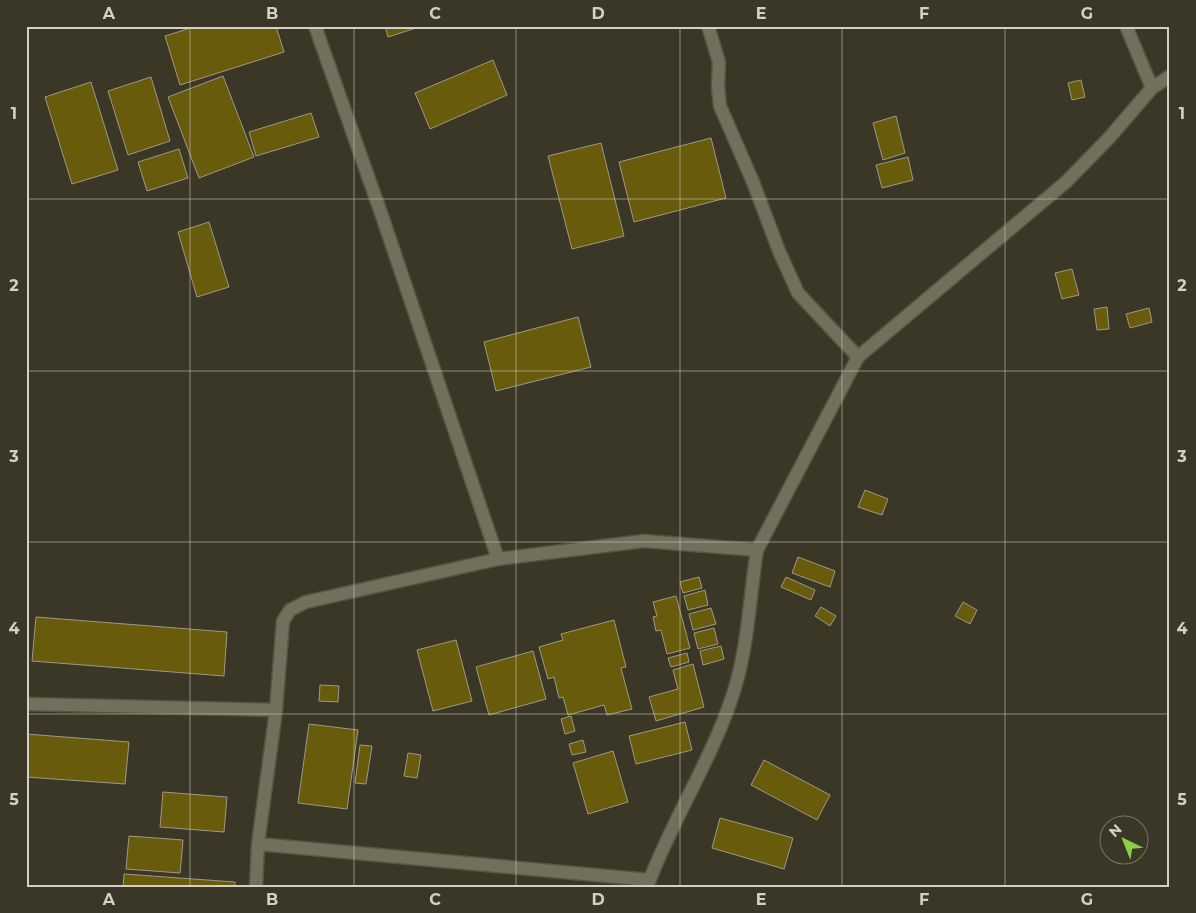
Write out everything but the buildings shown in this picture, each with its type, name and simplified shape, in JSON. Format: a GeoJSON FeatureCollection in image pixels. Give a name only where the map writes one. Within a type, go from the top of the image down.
{"type":"FeatureCollection","features":[{"type":"Feature","properties":{"kind":"street"},"geometry":{"type":"LineString","coordinates":[[315,26],[385,222],[498,560]]}},
{"type":"Feature","properties":{"kind":"street"},"geometry":{"type":"LineString","coordinates":[[708,26],[719,62],[718,86],[720,106],[753,182],[778,251],[798,293],[858,358]]}},
{"type":"Feature","properties":{"kind":"street"},"geometry":{"type":"LineString","coordinates":[[1126,26],[1152,88]]}},
{"type":"Feature","properties":{"kind":"street"},"geometry":{"type":"LineString","coordinates":[[258,844],[648,884],[730,704],[745,642],[757,550],[858,358],[1066,182],[1109,138],[1152,88],[1170,76]]}},
{"type":"Feature","properties":{"kind":"street"},"geometry":{"type":"LineString","coordinates":[[256,887],[258,844],[276,710],[283,621],[290,610],[306,602],[498,560],[644,541],[757,550]]}},
{"type":"Feature","properties":{"kind":"street"},"geometry":{"type":"LineString","coordinates":[[26,704],[276,710]]}}]}
